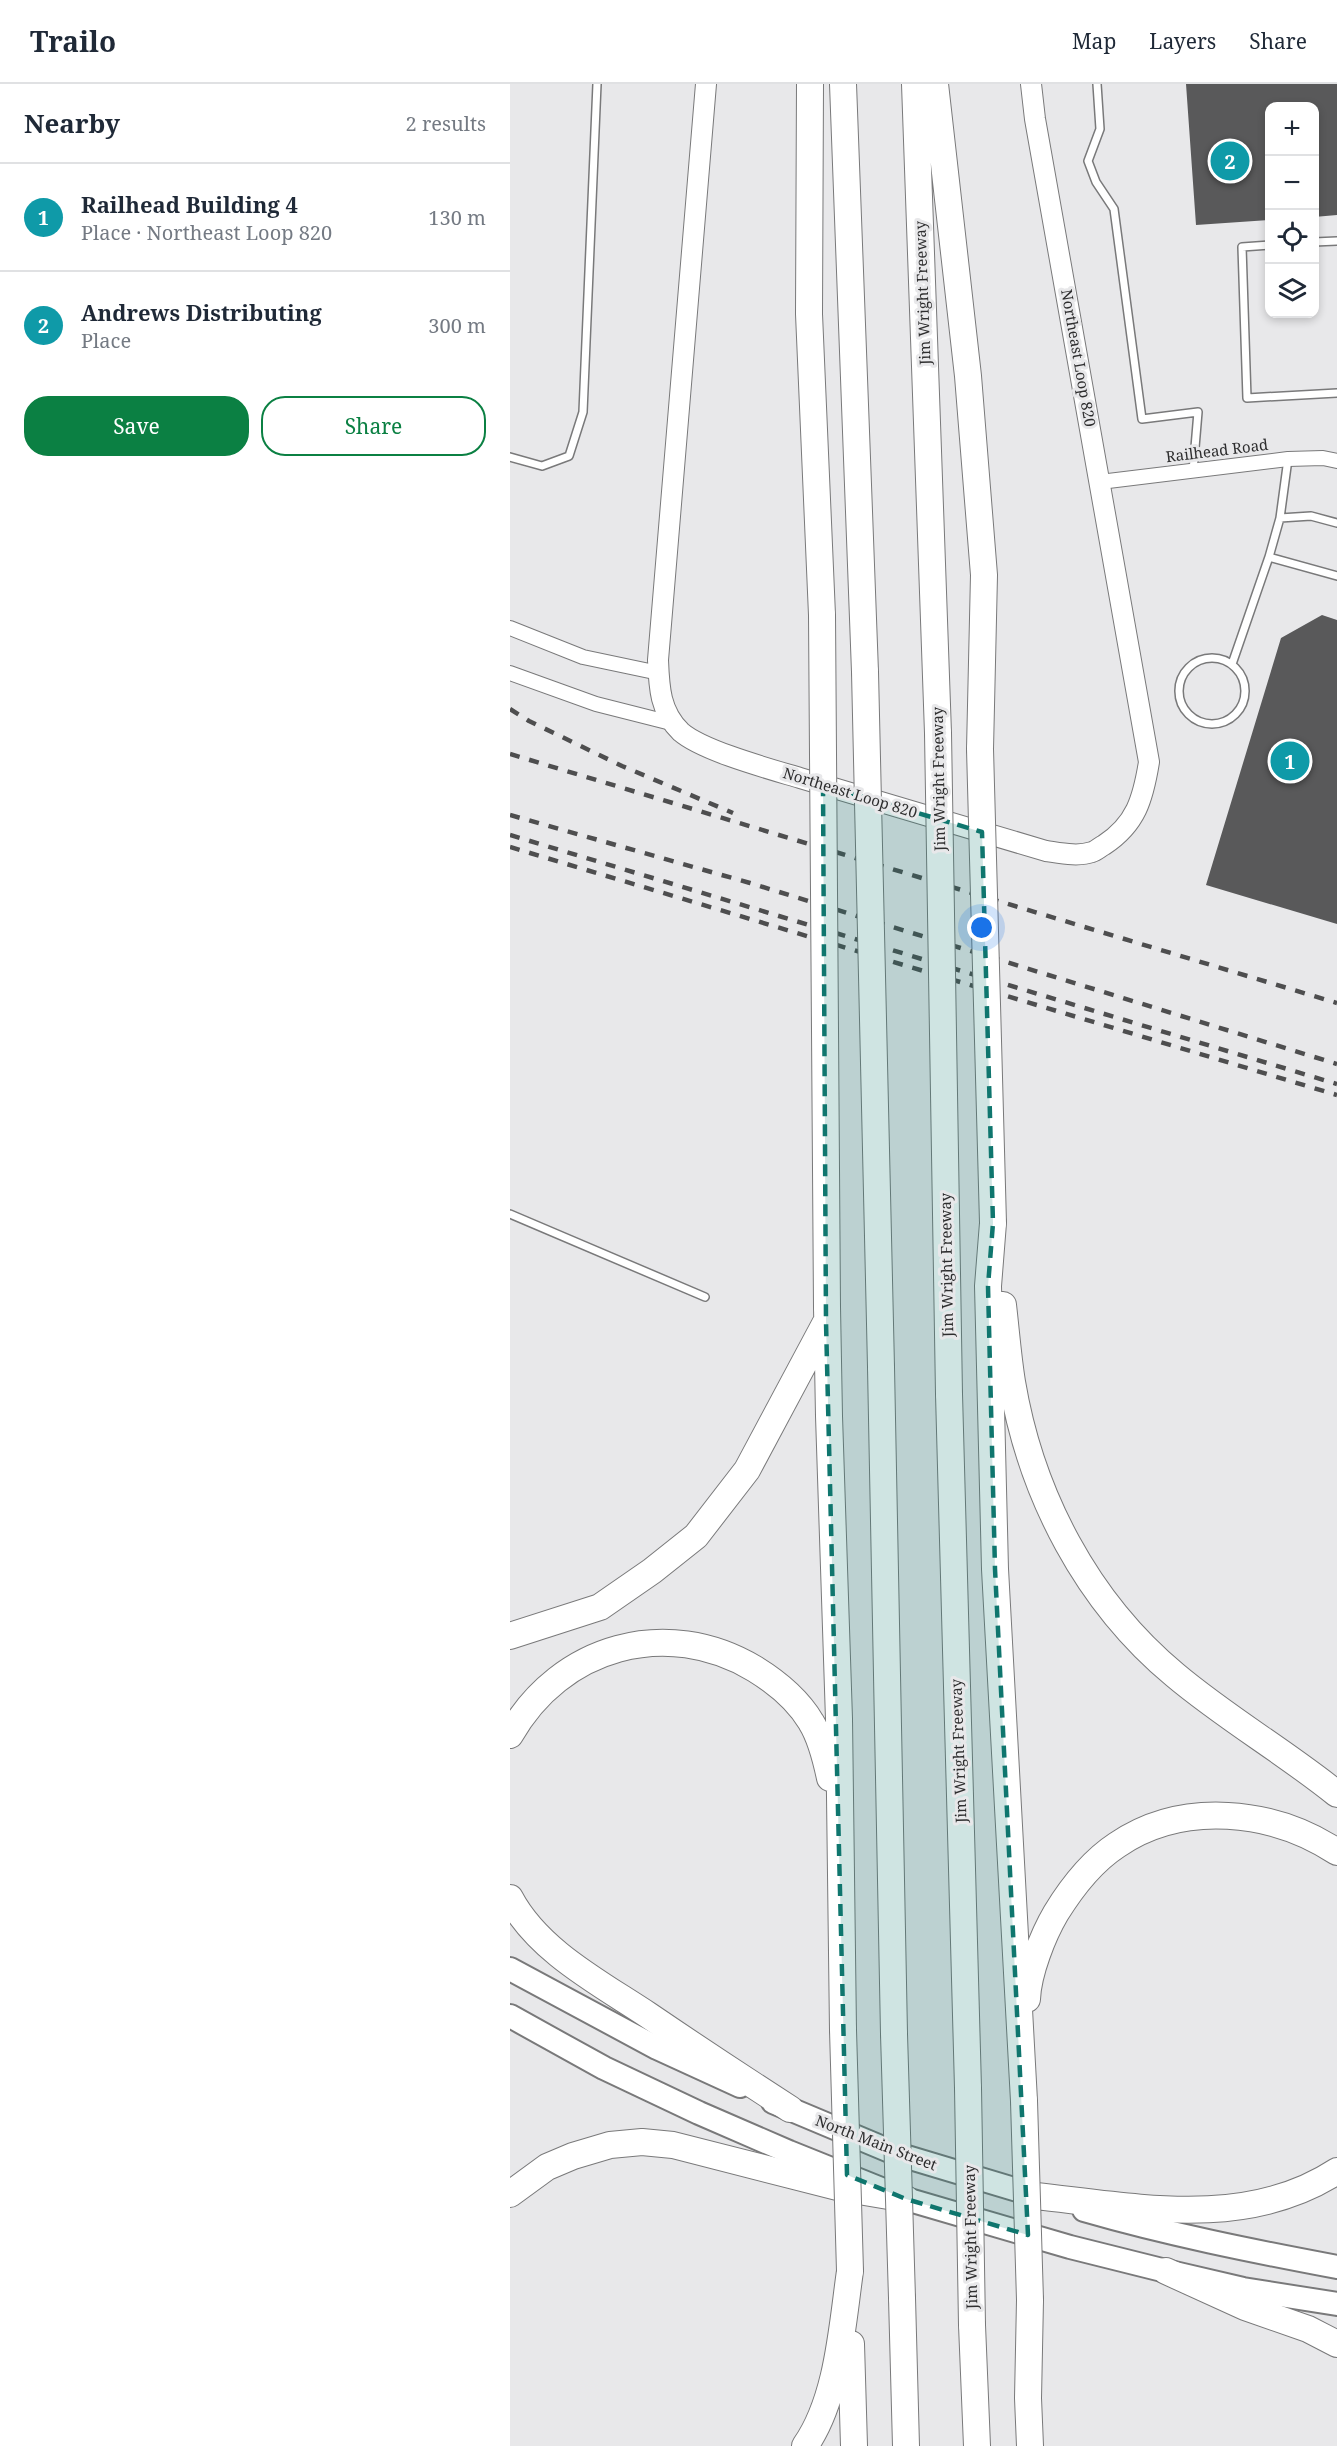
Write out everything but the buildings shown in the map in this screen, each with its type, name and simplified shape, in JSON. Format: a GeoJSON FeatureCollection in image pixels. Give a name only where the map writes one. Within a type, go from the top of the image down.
{"type":"FeatureCollection","features":[{"type":"Feature","properties":{"kind":"highway"},"geometry":{"type":"LineString","coordinates":[[810,84],[809,314],[822,615],[827,1314],[839,1719],[843,2030],[854,2446]]}},
{"type":"Feature","properties":{"kind":"highway"},"geometry":{"type":"LineString","coordinates":[[843,84],[865,672],[894,2034],[906,2446]]}},
{"type":"Feature","properties":{"kind":"highway","name":"Jim Wright Freeway"},"geometry":{"type":"LineString","coordinates":[[915,84],[938,733],[949,1394],[977,2446]]}},
{"type":"Feature","properties":{"kind":"highway"},"geometry":{"type":"LineString","coordinates":[[935,84],[968,376],[984,575],[980,749],[993,1223],[1012,1383],[1027,1445],[1047,1502],[1077,1560],[1130,1633],[1176,1676],[1337,1794]]}},
{"type":"Feature","properties":{"kind":"highway"},"geometry":{"type":"LineString","coordinates":[[993,1223],[988,1286],[995,1569],[1024,2101],[1030,2300],[1028,2398],[1031,2446]]}},
{"type":"Feature","properties":{"kind":"highway"},"geometry":{"type":"LineString","coordinates":[[510,1636],[600,1607],[652,1571],[696,1536],[747,1470],[827,1314]]}},
{"type":"Feature","properties":{"kind":"highway"},"geometry":{"type":"LineString","coordinates":[[510,1735],[519,1719],[538,1695],[564,1674],[590,1658],[623,1646],[661,1642],[690,1644],[718,1651],[739,1660],[767,1677],[793,1698],[812,1722],[826,1757],[840,1840]]}},
{"type":"Feature","properties":{"kind":"highway"},"geometry":{"type":"LineString","coordinates":[[1024,2101],[1027,1994],[1037,1956],[1048,1926],[1069,1891],[1090,1867],[1117,1845],[1166,1823],[1194,1816],[1216,1815],[1242,1816],[1271,1822],[1314,1837],[1337,1852]]}},
{"type":"Feature","properties":{"kind":"highway"},"geometry":{"type":"LineString","coordinates":[[510,1898],[517,1911],[534,1931],[577,1967],[790,2109]]}},
{"type":"Feature","properties":{"kind":"highway"},"geometry":{"type":"LineString","coordinates":[[510,2194],[547,2167],[573,2156],[610,2145],[642,2142],[672,2145],[841,2188],[906,2199]]}},
{"type":"Feature","properties":{"kind":"highway"},"geometry":{"type":"LineString","coordinates":[[1036,2196],[1169,2210],[1256,2205],[1289,2197],[1337,2171]]}},
{"type":"Feature","properties":{"kind":"highway"},"geometry":{"type":"LineString","coordinates":[[805,2446],[824,2408],[835,2369],[850,2271]]}},
{"type":"Feature","properties":{"kind":"highway"},"geometry":{"type":"LineString","coordinates":[[1166,2271],[1245,2307],[1308,2329],[1337,2344]]}},
{"type":"Feature","properties":{"kind":"main road","name":"North Main Street"},"geometry":{"type":"LineString","coordinates":[[510,1969],[657,2048],[790,2109],[897,2154],[1134,2224],[1242,2249],[1337,2267]]}},
{"type":"Feature","properties":{"kind":"main road"},"geometry":{"type":"LineString","coordinates":[[510,2016],[604,2068],[678,2103],[789,2152],[906,2199],[1070,2247],[1166,2271],[1243,2289],[1337,2304]]}},
{"type":"Feature","properties":{"kind":"street","name":"Northeast Loop 820"},"geometry":{"type":"LineString","coordinates":[[706,84],[658,672],[658,691],[667,714],[681,731],[698,743],[770,769],[1046,851],[1072,855],[1092,852],[1120,834],[1134,814],[1144,791],[1149,762],[1035,119],[1031,84]]}},
{"type":"Feature","properties":{"kind":"street","name":"Railhead Road"},"geometry":{"type":"LineString","coordinates":[[1100,482],[1288,459],[1323,458],[1337,461]]}},
{"type":"Feature","properties":{"kind":"street"},"geometry":{"type":"LineString","coordinates":[[510,628],[583,657],[658,672]]}},
{"type":"Feature","properties":{"kind":"street"},"geometry":{"type":"LineString","coordinates":[[510,673],[596,704],[675,724]]}},
{"type":"Feature","properties":{"kind":"lane"},"geometry":{"type":"LineString","coordinates":[[510,457],[542,466],[569,456],[583,412],[597,84]]}},
{"type":"Feature","properties":{"kind":"lane"},"geometry":{"type":"LineString","coordinates":[[1097,84],[1100,129],[1088,161],[1096,182],[1114,209],[1142,419],[1198,412],[1193,471]]}},
{"type":"Feature","properties":{"kind":"lane"},"geometry":{"type":"LineString","coordinates":[[1319,242],[1337,241]]}},
{"type":"Feature","properties":{"kind":"lane"},"geometry":{"type":"LineString","coordinates":[[1265,245],[1242,247],[1247,398],[1337,393]]}},
{"type":"Feature","properties":{"kind":"lane"},"geometry":{"type":"LineString","coordinates":[[1232,664],[1280,518],[1288,459]]}},
{"type":"Feature","properties":{"kind":"lane"},"geometry":{"type":"LineString","coordinates":[[1280,518],[1311,516],[1337,524]]}},
{"type":"Feature","properties":{"kind":"lane"},"geometry":{"type":"LineString","coordinates":[[1269,557],[1337,576]]}},
{"type":"Feature","properties":{"kind":"lane"},"geometry":{"type":"LineString","coordinates":[[1211,657],[1232,664],[1244,681],[1245,692],[1238,711],[1230,719],[1209,724],[1190,715],[1179,696],[1179,684],[1190,665],[1211,657]]}},
{"type":"Feature","properties":{"kind":"lane"},"geometry":{"type":"LineString","coordinates":[[510,1214],[705,1297]]}},
{"type":"Feature","properties":{"kind":"highlighted area"},"geometry":{"type":"Polygon","coordinates":[[[823,785],[982,832],[993,1223],[988,1286],[995,1569],[1028,2235],[906,2199],[847,2175],[826,1322],[823,785]]]}},
{"type":"Feature","properties":{"kind":"railway"},"geometry":{"type":"LineString","coordinates":[[510,709],[529,721],[622,766],[733,813]]}},
{"type":"Feature","properties":{"kind":"railway"},"geometry":{"type":"LineString","coordinates":[[510,754],[1337,1003]]}},
{"type":"Feature","properties":{"kind":"railway"},"geometry":{"type":"LineString","coordinates":[[510,815],[750,883],[1337,1064]]}},
{"type":"Feature","properties":{"kind":"railway"},"geometry":{"type":"LineString","coordinates":[[510,835],[1337,1084]]}},
{"type":"Feature","properties":{"kind":"railway"},"geometry":{"type":"LineString","coordinates":[[510,847],[1337,1095]]}},
{"type":"Feature","properties":{"kind":"place","name":"Andrews Distributing"},"geometry":{"type":"Point","coordinates":[1230,161]}},
{"type":"Feature","properties":{"kind":"place","name":"Railhead Building 4"},"geometry":{"type":"Point","coordinates":[1290,761]}}]}
